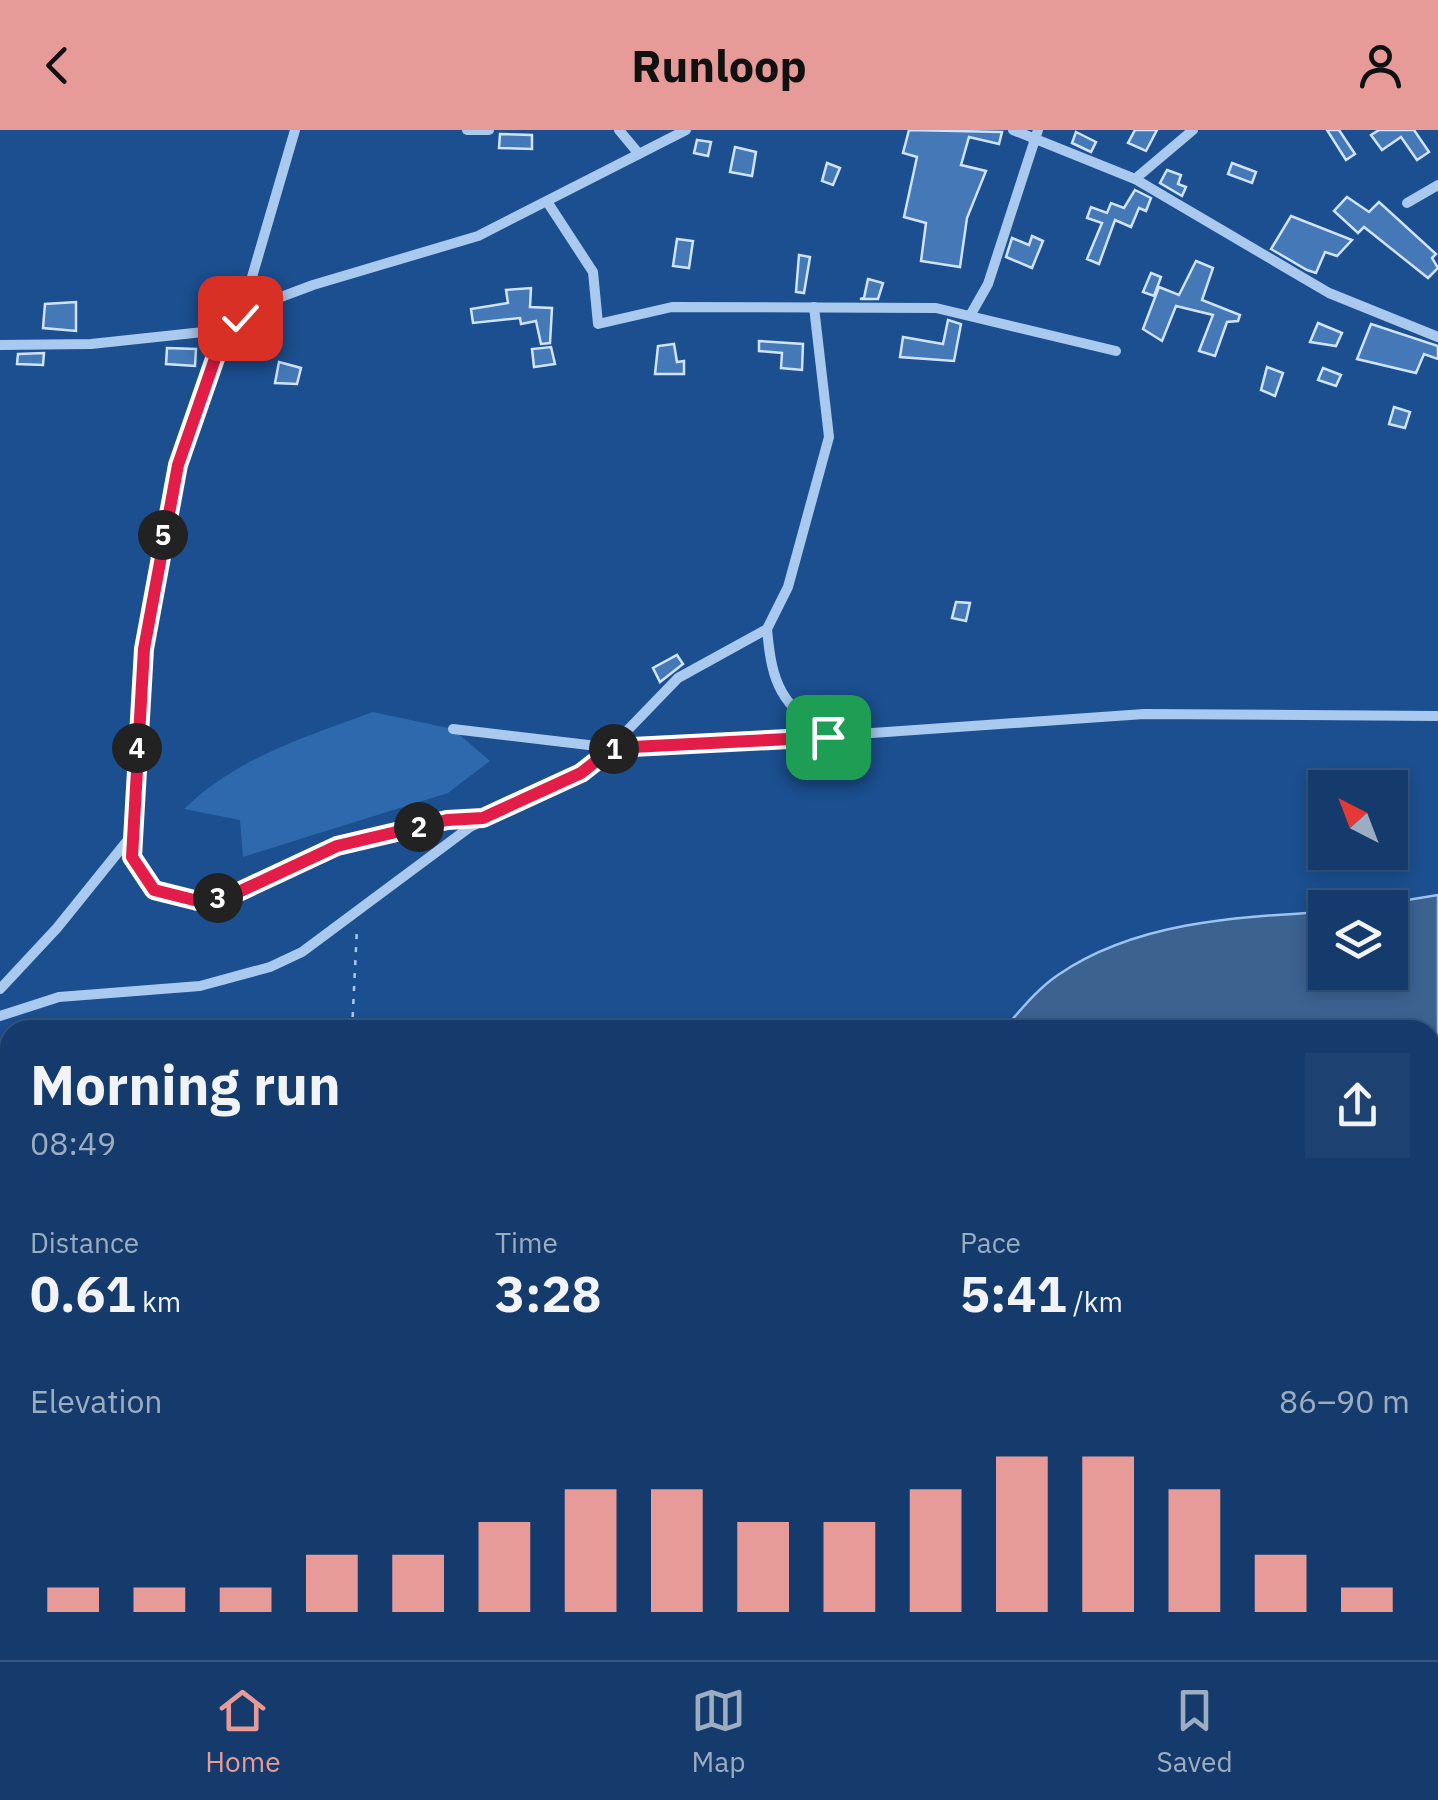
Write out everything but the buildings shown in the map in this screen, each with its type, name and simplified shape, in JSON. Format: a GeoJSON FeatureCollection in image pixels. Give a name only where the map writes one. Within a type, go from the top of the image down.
{"type":"FeatureCollection","features":[{"type":"Feature","properties":{"kind":"street"},"geometry":{"type":"LineString","coordinates":[[295,130],[240,318],[218,350],[197,402],[159,552],[144,649],[132,857],[154,890],[198,901],[230,896],[337,846],[447,820],[483,818]]}},
{"type":"Feature","properties":{"kind":"street"},"geometry":{"type":"LineString","coordinates":[[467,130],[490,130]]}},
{"type":"Feature","properties":{"kind":"street"},"geometry":{"type":"LineString","coordinates":[[618,130],[639,154]]}},
{"type":"Feature","properties":{"kind":"street"},"geometry":{"type":"LineString","coordinates":[[1013,130],[1036,135],[1135,179],[1329,293],[1438,337]]}},
{"type":"Feature","properties":{"kind":"street"},"geometry":{"type":"LineString","coordinates":[[1135,179],[1193,130]]}},
{"type":"Feature","properties":{"kind":"street"},"geometry":{"type":"LineString","coordinates":[[0,345],[91,344],[222,330],[254,308],[313,285],[478,236],[548,204],[570,187],[680,132]]}},
{"type":"Feature","properties":{"kind":"street"},"geometry":{"type":"LineString","coordinates":[[971,314],[988,284],[1036,135]]}},
{"type":"Feature","properties":{"kind":"street"},"geometry":{"type":"LineString","coordinates":[[1407,203],[1438,186]]}},
{"type":"Feature","properties":{"kind":"street"},"geometry":{"type":"LineString","coordinates":[[548,204],[593,272],[598,324],[672,307],[936,308],[1116,351]]}},
{"type":"Feature","properties":{"kind":"street"},"geometry":{"type":"LineString","coordinates":[[814,307],[829,438],[788,587],[767,629],[770,664],[779,692],[797,714],[828,737]]}},
{"type":"Feature","properties":{"kind":"street"},"geometry":{"type":"LineString","coordinates":[[0,1016],[59,997],[200,986],[236,979],[302,952],[362,912],[483,818],[581,773],[613,748],[678,678],[767,629]]}},
{"type":"Feature","properties":{"kind":"street"},"geometry":{"type":"LineString","coordinates":[[453,729],[613,748],[1144,714],[1438,716]]}},
{"type":"Feature","properties":{"kind":"street"},"geometry":{"type":"LineString","coordinates":[[0,989],[57,928],[132,835]]}},
{"type":"Feature","properties":{"kind":"path"},"geometry":{"type":"LineString","coordinates":[[353,1020],[358,961],[354,938],[362,912]]}},
{"type":"Feature","properties":{"kind":"shaded area"},"geometry":{"type":"Polygon","coordinates":[[[373,712],[453,729],[490,761],[448,793],[243,857],[240,820],[184,809],[249,762],[373,712]]]}},
{"type":"Feature","properties":{"kind":"shaded area"},"geometry":{"type":"Polygon","coordinates":[[[1438,895],[1438,1020],[1012,1020],[1043,987],[1088,957],[1153,933],[1256,916],[1308,913],[1308,990],[1408,990],[1408,900],[1438,895]]]}},
{"type":"Feature","properties":{"kind":"route"},"geometry":{"type":"LineString","coordinates":[[240,318],[218,350],[178,465],[144,649],[132,857],[154,890],[198,901],[230,896],[337,846],[447,820],[483,818],[581,773],[613,748],[828,737]]}}]}
